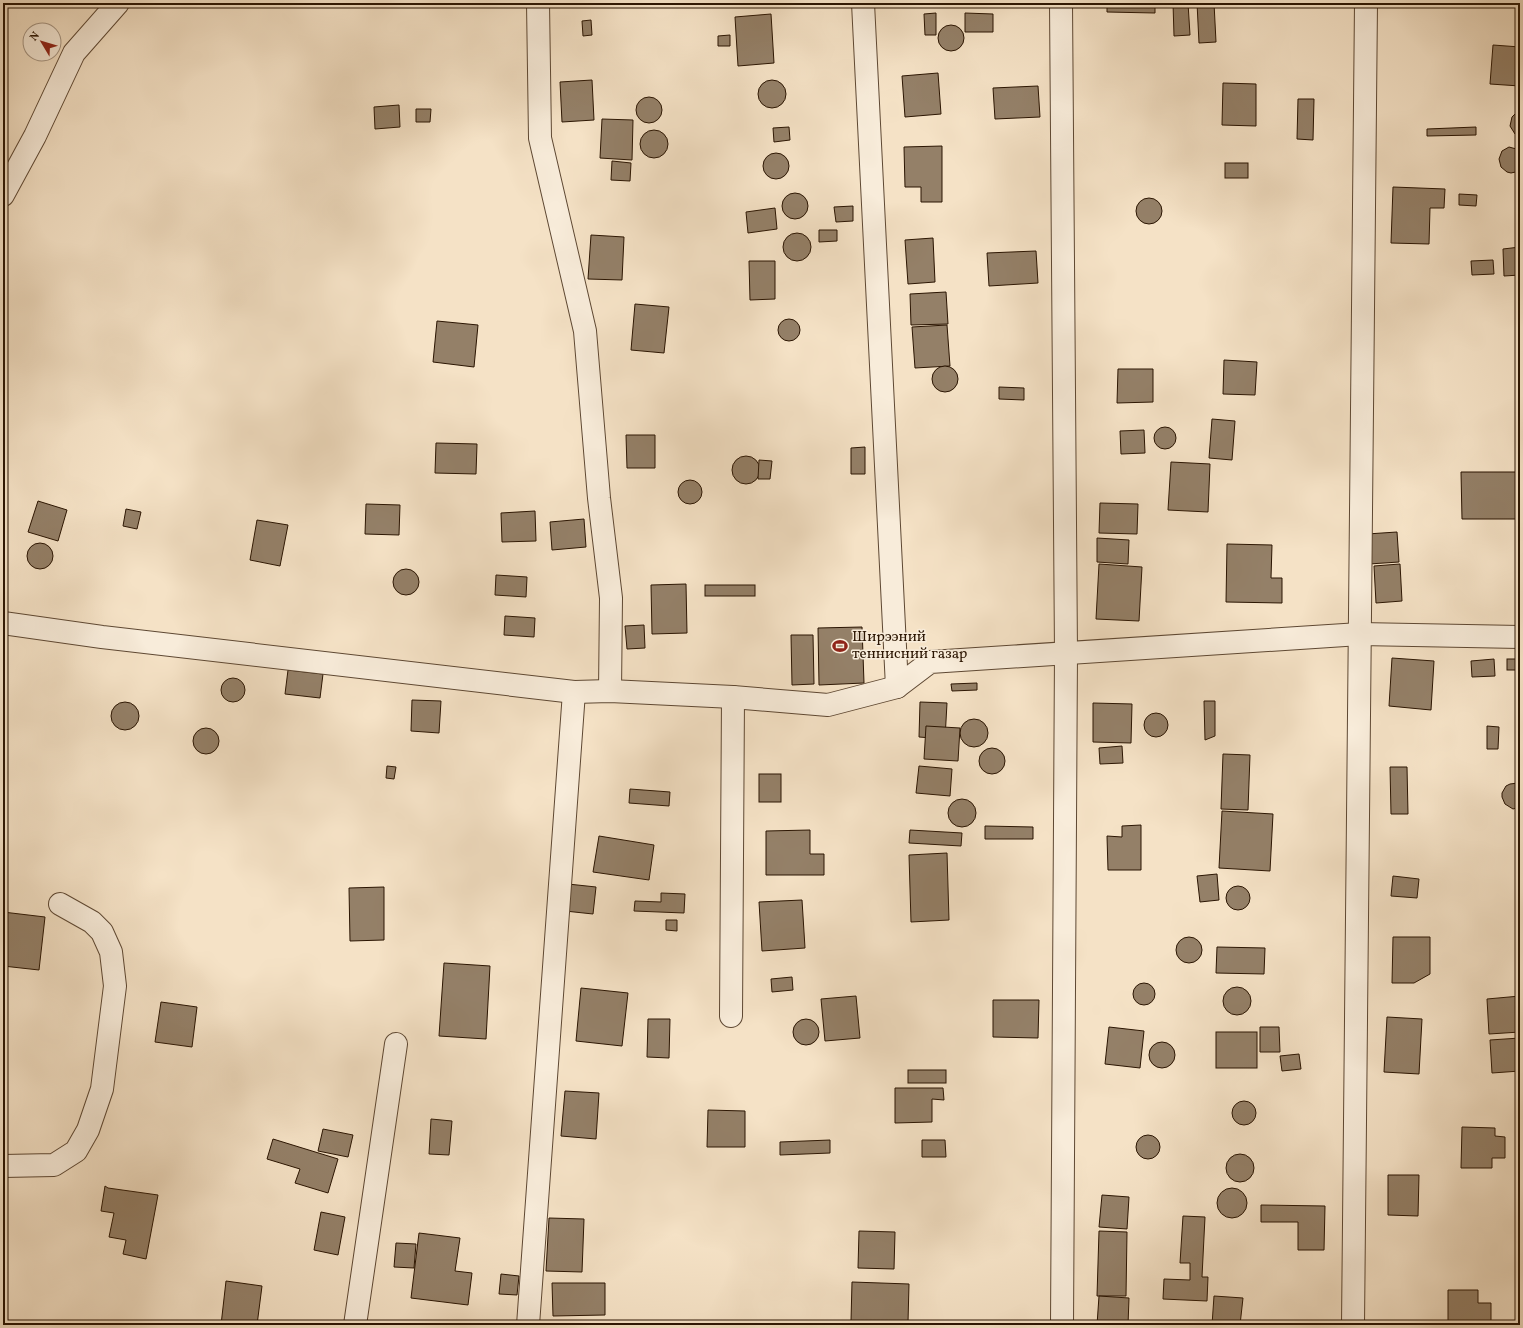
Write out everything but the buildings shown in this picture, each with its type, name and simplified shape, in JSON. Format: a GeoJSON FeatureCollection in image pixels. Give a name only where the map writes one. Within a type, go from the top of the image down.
{"type":"FeatureCollection","features":[{"type":"Feature","properties":{"kind":"street"},"geometry":{"type":"LineString","coordinates":[[3,195],[34,136],[74,53],[118,3]]}},
{"type":"Feature","properties":{"kind":"street"},"geometry":{"type":"LineString","coordinates":[[538,3],[540,138],[585,331],[600,498],[611,598],[610,690]]}},
{"type":"Feature","properties":{"kind":"street"},"geometry":{"type":"LineString","coordinates":[[863,3],[897,687]]}},
{"type":"Feature","properties":{"kind":"street"},"geometry":{"type":"LineString","coordinates":[[1061,3],[1066,653],[1062,1325]]}},
{"type":"Feature","properties":{"kind":"street"},"geometry":{"type":"LineString","coordinates":[[1353,1325],[1366,3]]}},
{"type":"Feature","properties":{"kind":"street"},"geometry":{"type":"LineString","coordinates":[[3,623],[102,637],[574,692],[610,690],[733,697],[828,705],[897,687],[930,662],[1360,634],[1520,637]]}},
{"type":"Feature","properties":{"kind":"street"},"geometry":{"type":"LineString","coordinates":[[528,1325],[574,692]]}},
{"type":"Feature","properties":{"kind":"street"},"geometry":{"type":"LineString","coordinates":[[732,1016],[733,697]]}},
{"type":"Feature","properties":{"kind":"street"},"geometry":{"type":"LineString","coordinates":[[3,1166],[54,1165],[76,1151],[88,1130],[102,1090],[116,986],[111,952],[102,932],[92,922],[60,904]]}},
{"type":"Feature","properties":{"kind":"street"},"geometry":{"type":"LineString","coordinates":[[355,1325],[396,1044]]}},
{"type":"Feature","properties":{"kind":"place","name":"Ширээний теннисний газар"},"geometry":{"type":"Point","coordinates":[840,646]}}]}
